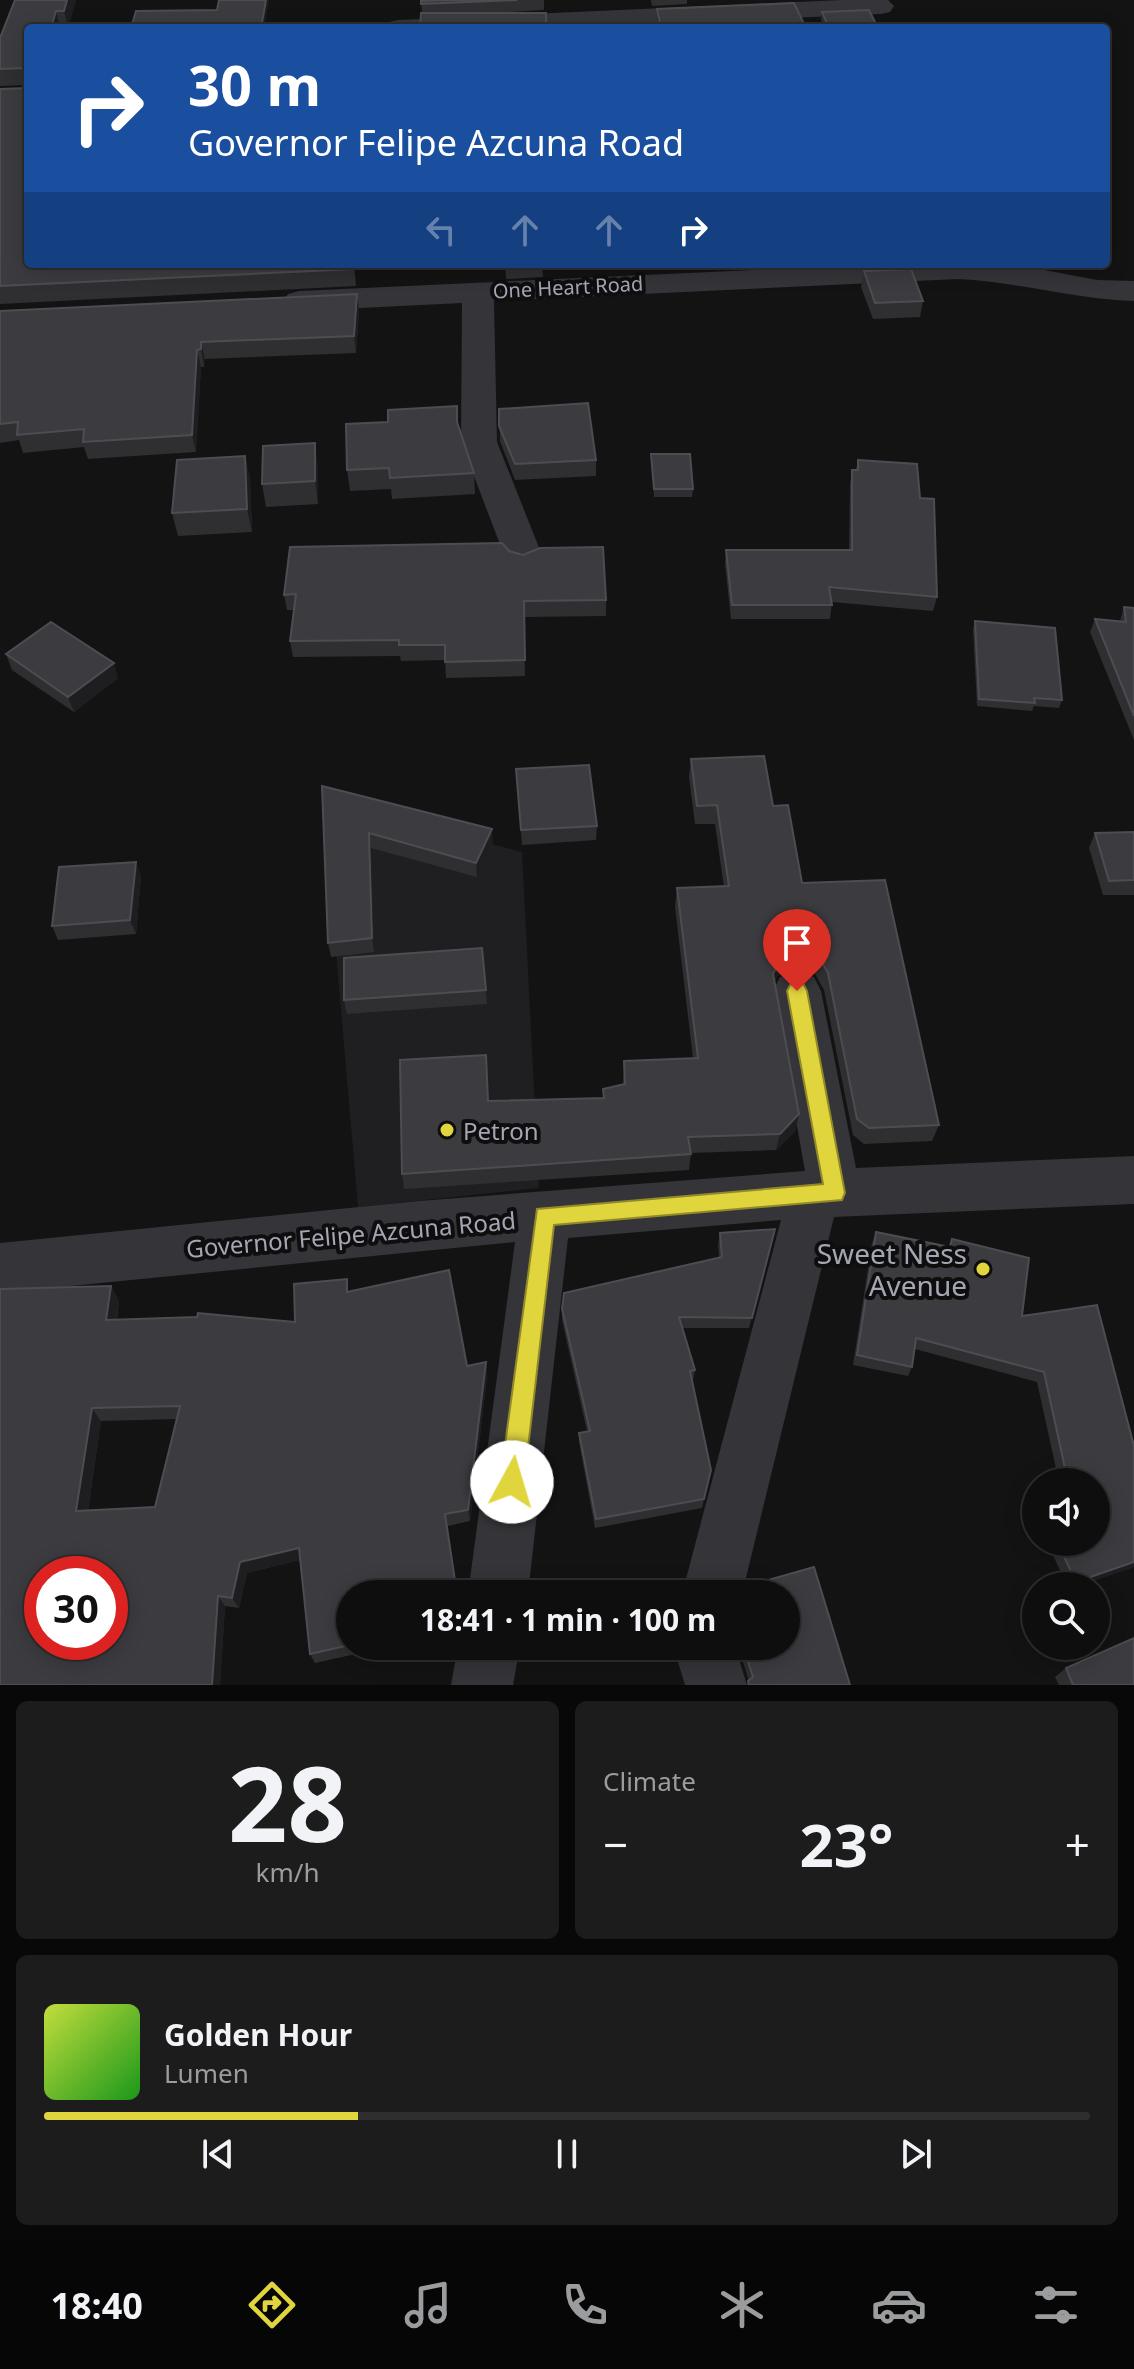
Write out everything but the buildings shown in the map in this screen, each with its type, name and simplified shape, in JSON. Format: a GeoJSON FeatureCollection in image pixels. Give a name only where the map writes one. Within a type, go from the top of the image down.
{"type":"FeatureCollection","features":[{"type":"Feature","properties":{"kind":"street"},"geometry":{"type":"LineString","coordinates":[[475,24],[880,3],[894,24]]}},
{"type":"Feature","properties":{"kind":"street"},"geometry":{"type":"LineString","coordinates":[[1080,268],[1097,290]]}},
{"type":"Feature","properties":{"kind":"street","name":"One Heart Road"},"geometry":{"type":"LineString","coordinates":[[268,302],[958,270],[1044,278],[1097,290],[1134,291]]}},
{"type":"Feature","properties":{"kind":"street"},"geometry":{"type":"LineString","coordinates":[[478,291],[479,442],[523,555]]}},
{"type":"Feature","properties":{"kind":"street"},"geometry":{"type":"LineString","coordinates":[[716,1580],[824,1193],[797,991]]}},
{"type":"Feature","properties":{"kind":"street","name":"Governor Felipe Azcuna Road"},"geometry":{"type":"LineString","coordinates":[[0,1268],[419,1225],[824,1193],[1134,1180]]}},
{"type":"Feature","properties":{"kind":"street"},"geometry":{"type":"LineString","coordinates":[[500,1580],[544,1216]]}},
{"type":"Feature","properties":{"kind":"street"},"geometry":{"type":"LineString","coordinates":[[482,1685],[486,1660]]}},
{"type":"Feature","properties":{"kind":"street"},"geometry":{"type":"LineString","coordinates":[[708,1660],[716,1685]]}},
{"type":"Feature","properties":{"kind":"shaded area"},"geometry":{"type":"Polygon","coordinates":[[[323,800],[522,852],[539,1188],[358,1207],[323,800]]]}},
{"type":"Feature","properties":{"kind":"place","name":"Petron"},"geometry":{"type":"Point","coordinates":[447,1130]}},
{"type":"Feature","properties":{"kind":"place","name":"Sweet Ness Avenue"},"geometry":{"type":"Point","coordinates":[983,1269]}},
{"type":"Feature","properties":{"kind":"route"},"geometry":{"type":"LineString","coordinates":[[512,1482],[544,1216],[835,1193],[797,991]]}}]}
